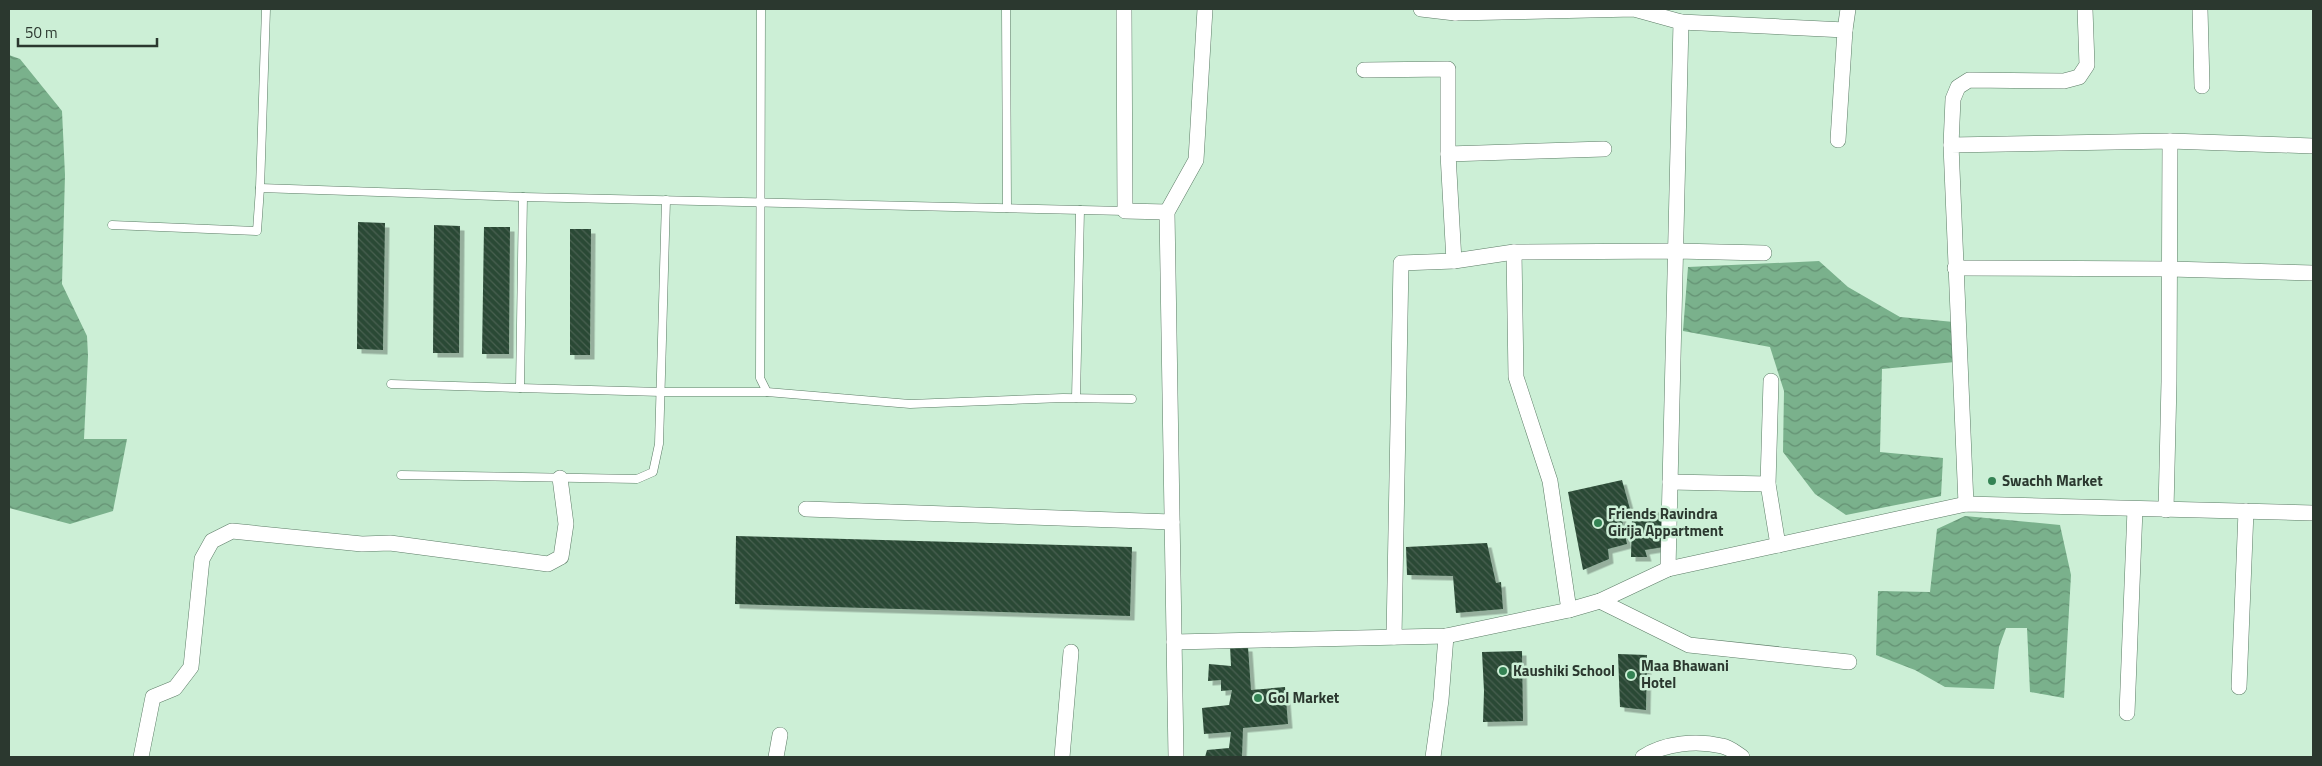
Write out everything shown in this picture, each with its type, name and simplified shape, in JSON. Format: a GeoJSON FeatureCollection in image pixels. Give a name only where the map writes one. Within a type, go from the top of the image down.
{"type":"FeatureCollection","features":[{"type":"Feature","properties":{"kind":"street"},"geometry":{"type":"LineString","coordinates":[[1124,9],[1124,211],[1167,212]]}},
{"type":"Feature","properties":{"kind":"street"},"geometry":{"type":"LineString","coordinates":[[1176,757],[1167,212],[1196,160],[1205,9]]}},
{"type":"Feature","properties":{"kind":"street"},"geometry":{"type":"LineString","coordinates":[[1421,9],[1455,11],[1634,9],[1672,16],[1845,30]]}},
{"type":"Feature","properties":{"kind":"street"},"geometry":{"type":"LineString","coordinates":[[1838,140],[1848,9]]}},
{"type":"Feature","properties":{"kind":"street"},"geometry":{"type":"LineString","coordinates":[[1966,504],[1951,145],[1953,99],[1958,86],[1969,80],[2064,81],[2078,76],[2087,65],[2085,9]]}},
{"type":"Feature","properties":{"kind":"street"},"geometry":{"type":"LineString","coordinates":[[2200,9],[2202,86]]}},
{"type":"Feature","properties":{"kind":"street"},"geometry":{"type":"LineString","coordinates":[[1668,569],[1676,250],[1672,16]]}},
{"type":"Feature","properties":{"kind":"street"},"geometry":{"type":"LineString","coordinates":[[1364,70],[1448,69],[1448,154],[1454,261]]}},
{"type":"Feature","properties":{"kind":"street"},"geometry":{"type":"LineString","coordinates":[[1951,145],[2170,141],[2313,146]]}},
{"type":"Feature","properties":{"kind":"street"},"geometry":{"type":"LineString","coordinates":[[2166,510],[2170,141]]}},
{"type":"Feature","properties":{"kind":"street"},"geometry":{"type":"LineString","coordinates":[[1448,154],[1604,149]]}},
{"type":"Feature","properties":{"kind":"street"},"geometry":{"type":"LineString","coordinates":[[1394,637],[1401,263],[1454,261],[1514,252],[1676,250],[1764,253]]}},
{"type":"Feature","properties":{"kind":"street"},"geometry":{"type":"LineString","coordinates":[[1514,252],[1516,377],[1550,481],[1569,610]]}},
{"type":"Feature","properties":{"kind":"street"},"geometry":{"type":"LineString","coordinates":[[1955,268],[2313,272]]}},
{"type":"Feature","properties":{"kind":"street"},"geometry":{"type":"LineString","coordinates":[[1771,381],[1768,484],[1778,545]]}},
{"type":"Feature","properties":{"kind":"street"},"geometry":{"type":"LineString","coordinates":[[141,757],[153,697],[175,688],[191,667],[202,559],[212,541],[232,531],[362,544],[390,543],[548,564],[561,557],[566,524],[560,478]]}},
{"type":"Feature","properties":{"kind":"street"},"geometry":{"type":"LineString","coordinates":[[1670,482],[1768,484]]}},
{"type":"Feature","properties":{"kind":"street"},"geometry":{"type":"LineString","coordinates":[[1174,642],[1446,636],[1569,610],[1600,601],[1668,569],[1966,504],[2313,513]]}},
{"type":"Feature","properties":{"kind":"street"},"geometry":{"type":"LineString","coordinates":[[806,508],[1172,522]]}},
{"type":"Feature","properties":{"kind":"street"},"geometry":{"type":"LineString","coordinates":[[2127,713],[2136,509]]}},
{"type":"Feature","properties":{"kind":"street"},"geometry":{"type":"LineString","coordinates":[[2239,687],[2246,511]]}},
{"type":"Feature","properties":{"kind":"street"},"geometry":{"type":"LineString","coordinates":[[1600,601],[1689,645],[1849,662]]}},
{"type":"Feature","properties":{"kind":"street"},"geometry":{"type":"LineString","coordinates":[[1433,757],[1441,700],[1446,636]]}},
{"type":"Feature","properties":{"kind":"street"},"geometry":{"type":"LineString","coordinates":[[1062,757],[1071,652]]}},
{"type":"Feature","properties":{"kind":"street"},"geometry":{"type":"LineString","coordinates":[[776,757],[780,735]]}},
{"type":"Feature","properties":{"kind":"street"},"geometry":{"type":"LineString","coordinates":[[1643,757],[1654,750],[1690,742],[1724,746],[1742,757]]}},
{"type":"Feature","properties":{"kind":"lane"},"geometry":{"type":"LineString","coordinates":[[112,225],[257,231],[266,9]]}},
{"type":"Feature","properties":{"kind":"lane"},"geometry":{"type":"LineString","coordinates":[[761,9],[760,378],[767,392]]}},
{"type":"Feature","properties":{"kind":"lane"},"geometry":{"type":"LineString","coordinates":[[1006,9],[1007,208]]}},
{"type":"Feature","properties":{"kind":"lane"},"geometry":{"type":"LineString","coordinates":[[260,188],[523,197],[1124,211]]}},
{"type":"Feature","properties":{"kind":"lane"},"geometry":{"type":"LineString","coordinates":[[520,388],[523,197]]}},
{"type":"Feature","properties":{"kind":"lane"},"geometry":{"type":"LineString","coordinates":[[401,475],[637,479],[653,472],[659,444],[666,200]]}},
{"type":"Feature","properties":{"kind":"lane"},"geometry":{"type":"LineString","coordinates":[[1076,398],[1080,210]]}},
{"type":"Feature","properties":{"kind":"lane"},"geometry":{"type":"LineString","coordinates":[[391,384],[661,392],[767,392],[910,404],[1076,398],[1132,398]]}},
{"type":"Feature","properties":{"kind":"water"},"geometry":{"type":"Polygon","coordinates":[[[9,55],[20,59],[62,111],[65,175],[62,284],[87,336],[88,356],[84,439],[127,439],[113,511],[70,524],[9,508],[9,55]]]}},
{"type":"Feature","properties":{"kind":"water"},"geometry":{"type":"Polygon","coordinates":[[[1819,261],[1848,287],[1900,317],[1954,322],[1955,362],[1882,369],[1880,452],[1943,458],[1941,496],[1846,515],[1815,494],[1783,452],[1784,391],[1770,347],[1683,331],[1688,267],[1819,261]]]}},
{"type":"Feature","properties":{"kind":"water"},"geometry":{"type":"Polygon","coordinates":[[[1965,516],[2060,525],[2071,575],[2064,698],[2030,692],[2027,628],[2006,628],[1999,647],[1994,689],[1945,687],[1915,670],[1876,655],[1878,591],[1930,592],[1937,529],[1965,516]]]}},
{"type":"Feature","properties":{"kind":"building"},"geometry":{"type":"Polygon","coordinates":[[[358,222],[385,223],[383,350],[357,349],[358,222]]]}},
{"type":"Feature","properties":{"kind":"building"},"geometry":{"type":"Polygon","coordinates":[[[434,225],[460,226],[459,353],[433,353],[434,225]]]}},
{"type":"Feature","properties":{"kind":"building"},"geometry":{"type":"Polygon","coordinates":[[[484,227],[510,227],[509,354],[482,354],[484,227]]]}},
{"type":"Feature","properties":{"kind":"building"},"geometry":{"type":"Polygon","coordinates":[[[570,229],[591,229],[590,355],[570,355],[570,229]]]}},
{"type":"Feature","properties":{"kind":"building","name":"Friends Ravindra Girija Appartment"},"geometry":{"type":"Polygon","coordinates":[[[1622,480],[1630,509],[1621,515],[1627,544],[1608,549],[1609,559],[1583,570],[1568,492],[1622,480]]]}},
{"type":"Feature","properties":{"kind":"building"},"geometry":{"type":"Polygon","coordinates":[[[1662,512],[1664,547],[1645,550],[1647,557],[1631,557],[1632,515],[1662,512]]]}},
{"type":"Feature","properties":{"kind":"building"},"geometry":{"type":"Polygon","coordinates":[[[736,536],[1132,547],[1130,616],[735,604],[736,536]]]}},
{"type":"Feature","properties":{"kind":"building"},"geometry":{"type":"Polygon","coordinates":[[[1487,543],[1496,583],[1501,582],[1503,609],[1456,613],[1453,576],[1407,575],[1406,547],[1487,543]]]}},
{"type":"Feature","properties":{"kind":"building","name":"Gol Market"},"geometry":{"type":"Polygon","coordinates":[[[1230,646],[1248,647],[1251,690],[1285,687],[1288,724],[1243,728],[1242,757],[1205,757],[1207,750],[1229,748],[1231,732],[1204,734],[1202,708],[1229,705],[1232,690],[1221,691],[1221,680],[1208,681],[1209,664],[1231,666],[1230,646]]]}},
{"type":"Feature","properties":{"kind":"building","name":"Kaushiki School"},"geometry":{"type":"Polygon","coordinates":[[[1522,651],[1523,721],[1483,722],[1482,652],[1522,651]]]}},
{"type":"Feature","properties":{"kind":"building"},"geometry":{"type":"Polygon","coordinates":[[[1618,654],[1647,655],[1646,710],[1620,707],[1618,654]]]}},
{"type":"Feature","properties":{"kind":"place","name":"Swachh Market"},"geometry":{"type":"Point","coordinates":[1992,481]}},
{"type":"Feature","properties":{"kind":"place","name":"Friends Ravindra Girija Appartment"},"geometry":{"type":"Point","coordinates":[1598,523]}},
{"type":"Feature","properties":{"kind":"place","name":"Kaushiki School"},"geometry":{"type":"Point","coordinates":[1503,671]}},
{"type":"Feature","properties":{"kind":"place","name":"Maa Bhawani Hotel"},"geometry":{"type":"Point","coordinates":[1631,675]}},
{"type":"Feature","properties":{"kind":"place","name":"Gol Market"},"geometry":{"type":"Point","coordinates":[1258,698]}}]}
